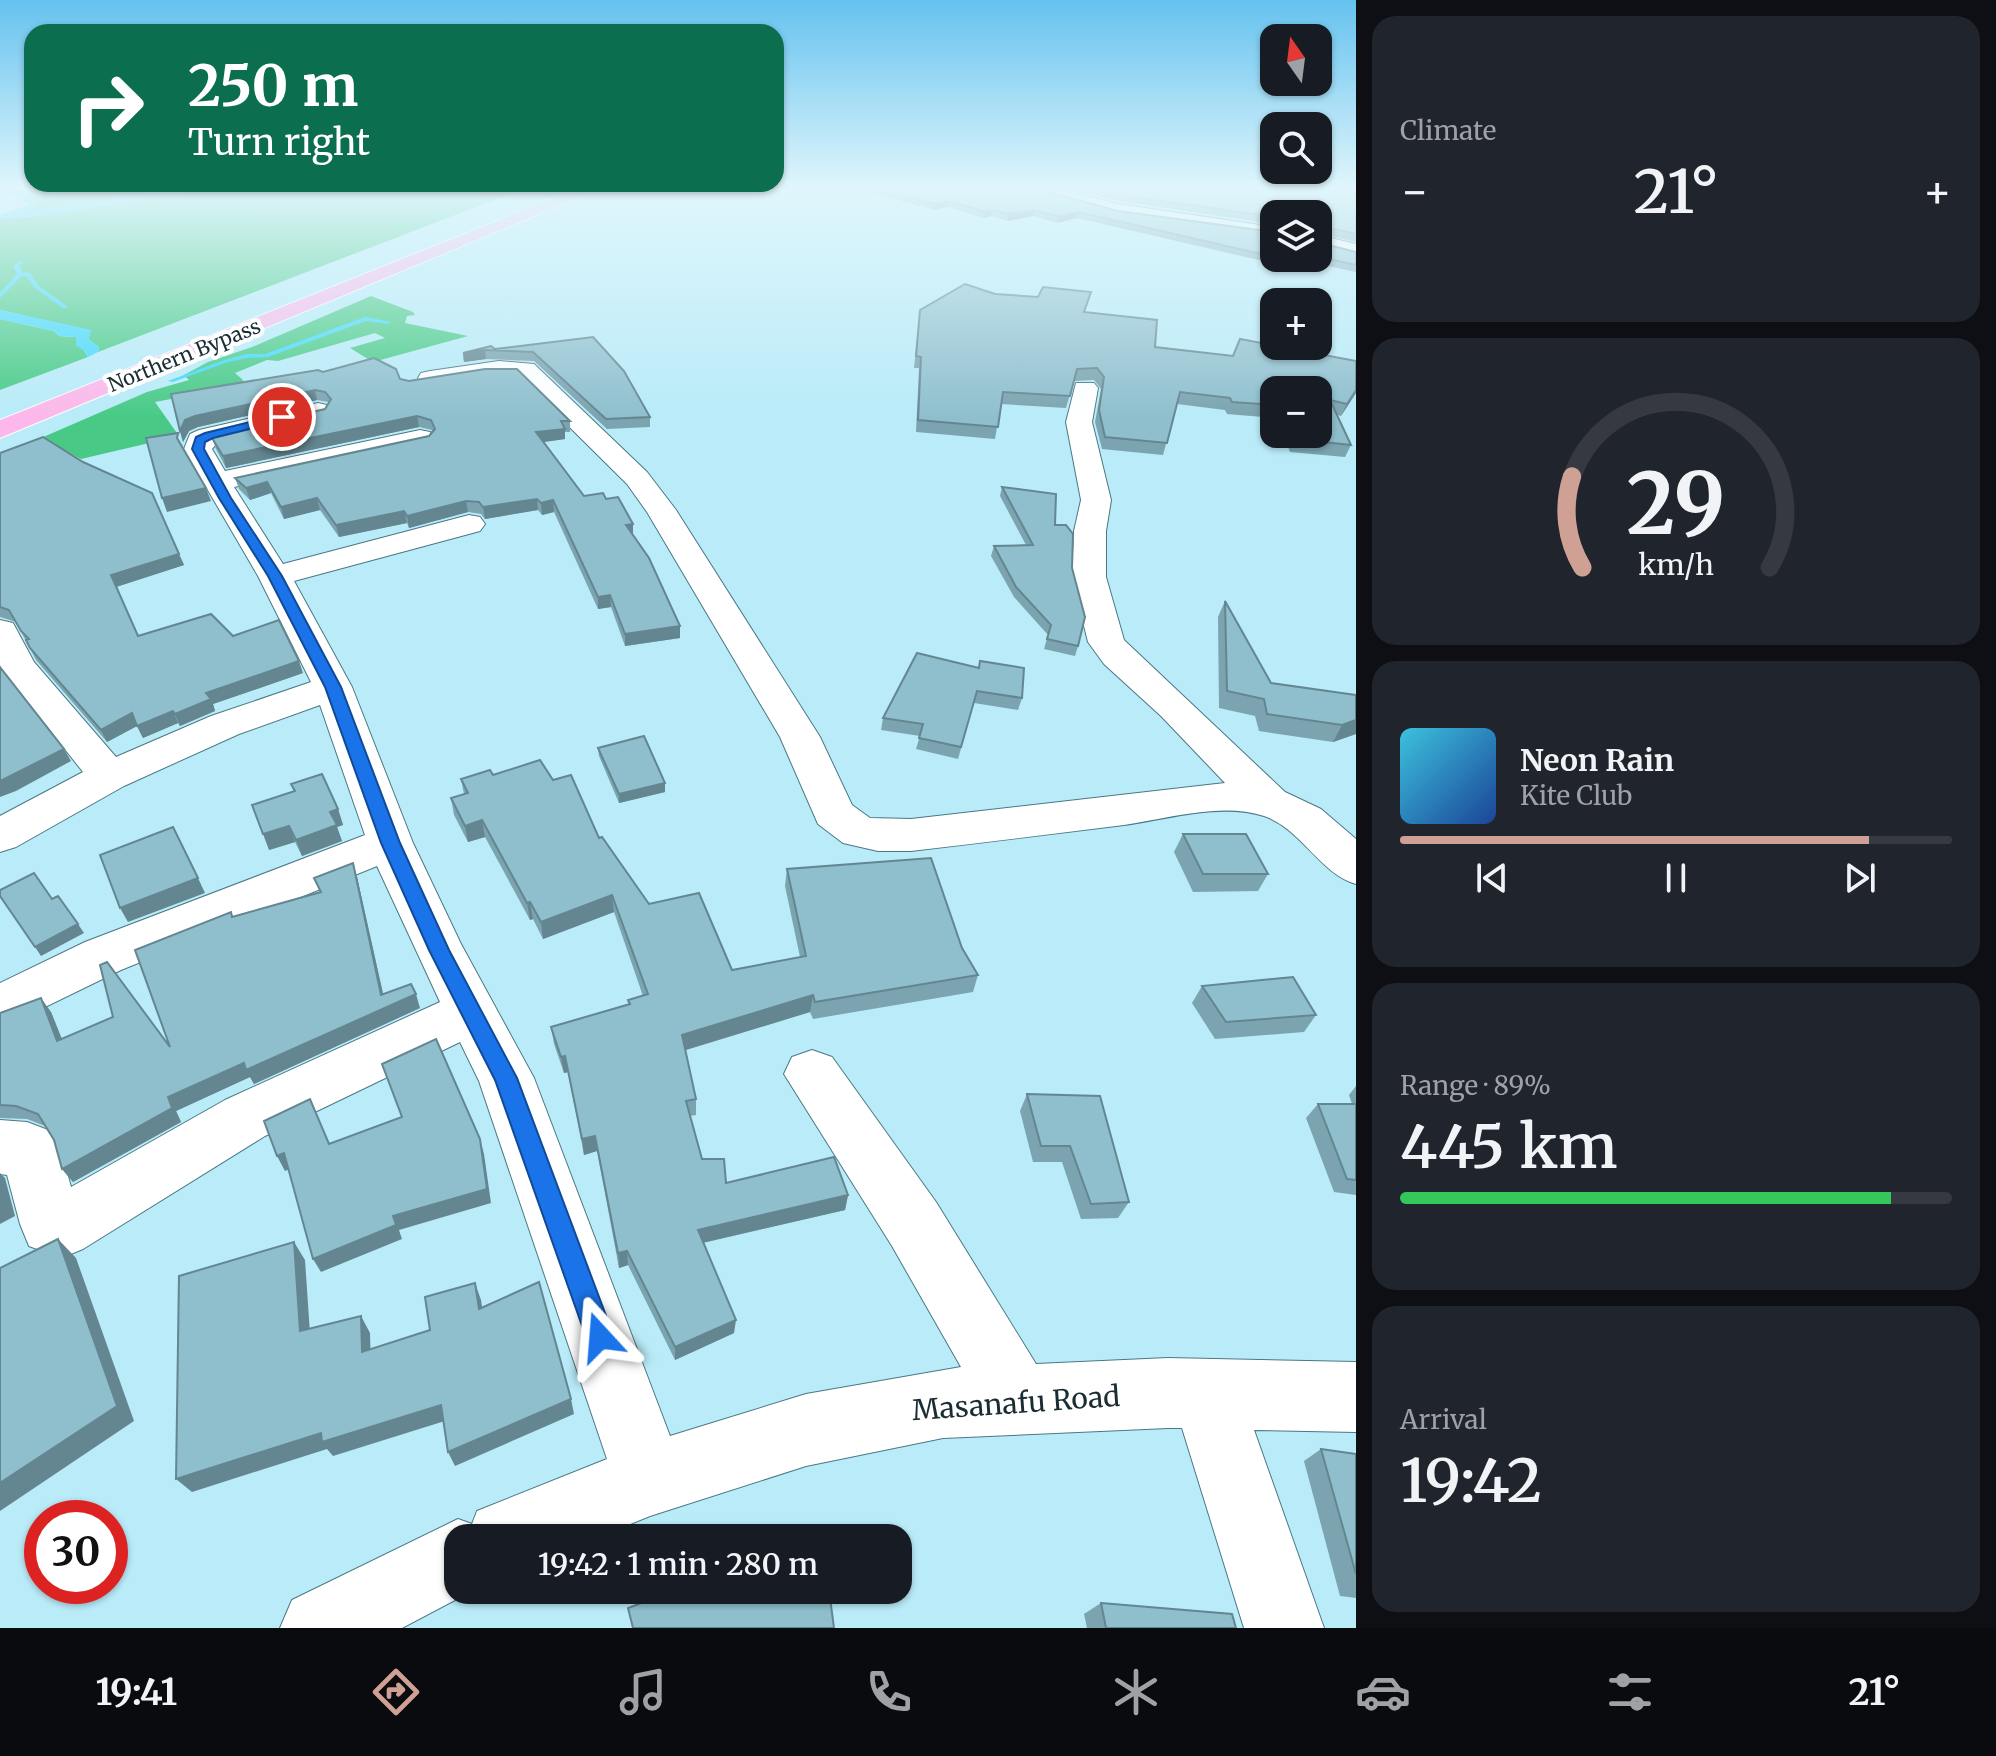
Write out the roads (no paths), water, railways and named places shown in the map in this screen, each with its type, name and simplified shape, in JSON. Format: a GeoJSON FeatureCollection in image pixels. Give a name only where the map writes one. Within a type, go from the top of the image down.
{"type":"FeatureCollection","features":[{"type":"Feature","properties":{"kind":"highway","name":"Northern Bypass"},"geometry":{"type":"LineString","coordinates":[[0,408],[360,265]]}},
{"type":"Feature","properties":{"kind":"highway","name":"Northern Bypass"},"geometry":{"type":"LineString","coordinates":[[0,430],[405,265]]}},
{"type":"Feature","properties":{"kind":"street"},"geometry":{"type":"LineString","coordinates":[[412,381],[486,369],[525,369],[637,478],[694,560],[800,737],[834,813],[853,831],[874,836],[911,835],[1178,802],[1248,799],[1270,803],[1293,813],[1318,831],[1356,867]]}},
{"type":"Feature","properties":{"kind":"street"},"geometry":{"type":"LineString","coordinates":[[1085,388],[1079,422],[1096,500],[1090,531],[1089,577],[1106,642],[1270,803]]}},
{"type":"Feature","properties":{"kind":"street"},"geometry":{"type":"LineString","coordinates":[[318,411],[282,417],[200,440],[198,449],[275,576],[333,687],[390,843],[506,1078],[650,1479]]}},
{"type":"Feature","properties":{"kind":"street"},"geometry":{"type":"LineString","coordinates":[[216,482],[420,438]]}},
{"type":"Feature","properties":{"kind":"street"},"geometry":{"type":"LineString","coordinates":[[275,576],[469,524]]}},
{"type":"Feature","properties":{"kind":"street"},"geometry":{"type":"LineString","coordinates":[[0,631],[18,666],[109,776]]}},
{"type":"Feature","properties":{"kind":"street"},"geometry":{"type":"LineString","coordinates":[[0,836],[109,776],[225,725],[333,687]]}},
{"type":"Feature","properties":{"kind":"street"},"geometry":{"type":"LineString","coordinates":[[0,1007],[103,956],[390,843]]}},
{"type":"Feature","properties":{"kind":"street"},"geometry":{"type":"LineString","coordinates":[[0,1147],[27,1149],[32,1155],[51,1224],[61,1227],[245,1118],[471,1012]]}},
{"type":"Feature","properties":{"kind":"street"},"geometry":{"type":"LineString","coordinates":[[812,1074],[914,1224],[1018,1400]]}},
{"type":"Feature","properties":{"kind":"street"},"geometry":{"type":"LineString","coordinates":[[1206,1394],[1284,1628]]}},
{"type":"Feature","properties":{"kind":"street","name":"Masanafu Road"},"geometry":{"type":"LineString","coordinates":[[539,1524],[650,1479],[806,1430],[943,1403],[1206,1394],[1356,1397]]}},
{"type":"Feature","properties":{"kind":"street"},"geometry":{"type":"LineString","coordinates":[[320,1628],[444,1564]]}},
{"type":"Feature","properties":{"kind":"water"},"geometry":{"type":"Polygon","coordinates":[[[0,310],[92,330],[88,339],[99,347],[98,352],[88,357],[76,346],[76,337],[59,336],[54,331],[0,319],[0,310]]]}},
{"type":"Feature","properties":{"kind":"waterway"},"geometry":{"type":"LineString","coordinates":[[17,265],[20,274]]}},
{"type":"Feature","properties":{"kind":"waterway"},"geometry":{"type":"LineString","coordinates":[[0,296],[20,274]]}},
{"type":"Feature","properties":{"kind":"waterway"},"geometry":{"type":"LineString","coordinates":[[20,274],[28,274],[37,287],[65,307]]}},
{"type":"Feature","properties":{"kind":"waterway"},"geometry":{"type":"LineString","coordinates":[[171,381],[226,361],[266,356],[365,319],[388,322]]}}]}
